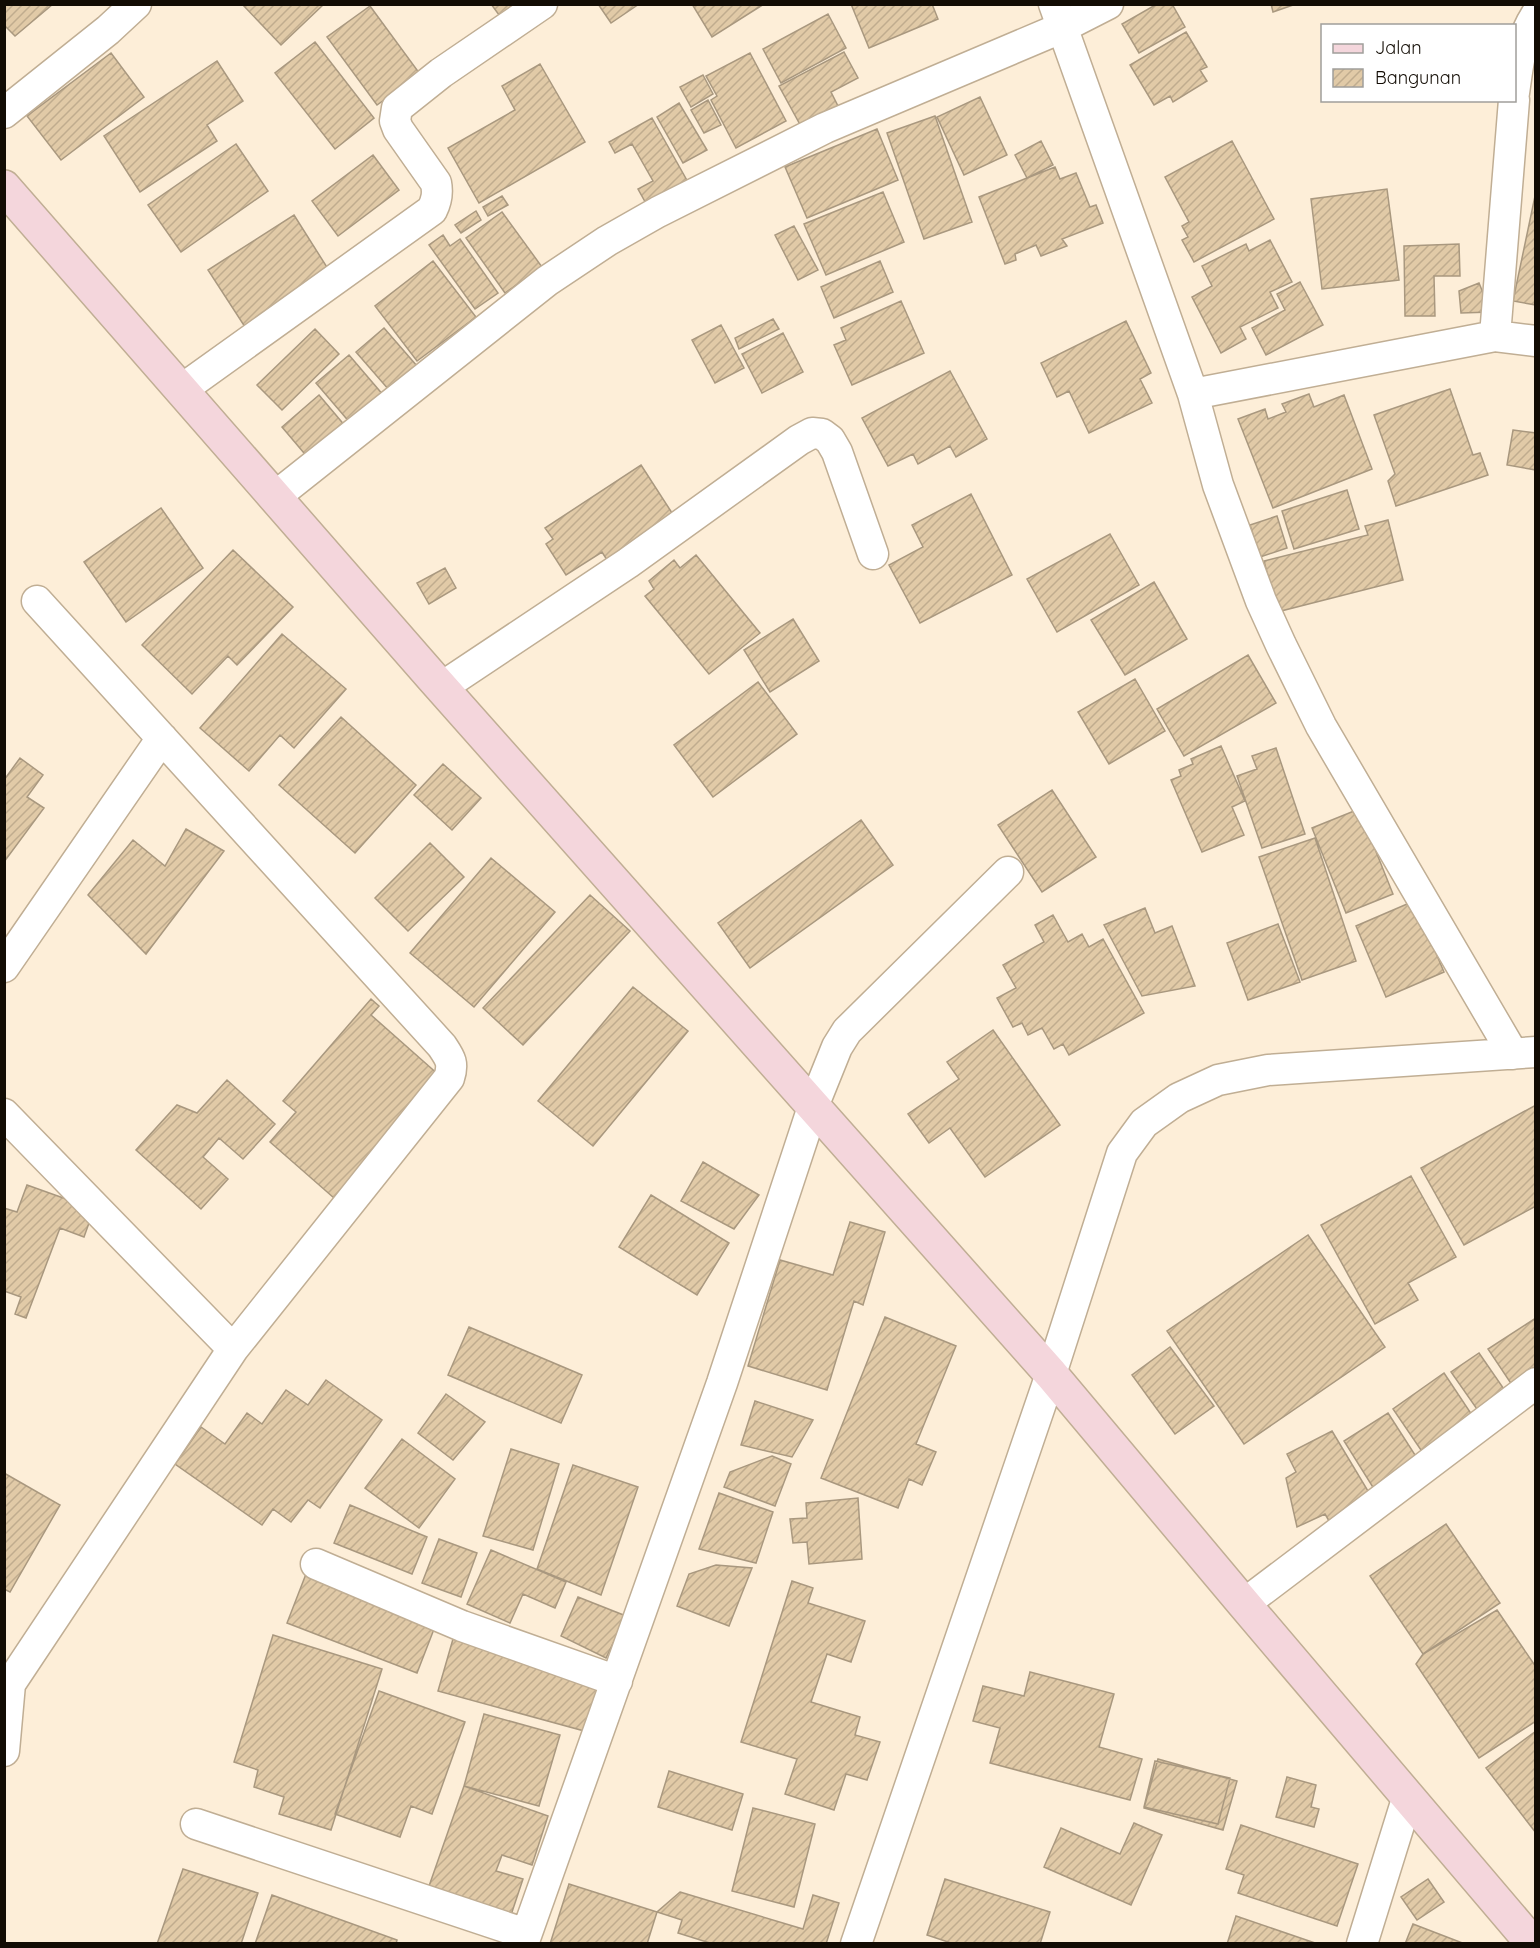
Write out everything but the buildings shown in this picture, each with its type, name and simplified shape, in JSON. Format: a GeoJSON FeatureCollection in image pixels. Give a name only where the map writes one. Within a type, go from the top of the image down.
{"type":"FeatureCollection","features":[{"type":"Feature","properties":{"kind":"main road"},"geometry":{"type":"LineString","coordinates":[[4,187],[442,687],[1052,1374],[1533,1944]]}},
{"type":"Feature","properties":{"kind":"street"},"geometry":{"type":"LineString","coordinates":[[4,113],[108,30],[136,4]]}},
{"type":"Feature","properties":{"kind":"street"},"geometry":{"type":"LineString","coordinates":[[182,390],[432,210],[438,192],[436,183],[398,129],[395,122],[398,108],[441,73],[542,4]]}},
{"type":"Feature","properties":{"kind":"street"},"geometry":{"type":"LineString","coordinates":[[276,496],[547,280],[607,241],[658,212],[825,128],[1058,16],[1108,4]]}},
{"type":"Feature","properties":{"kind":"street"},"geometry":{"type":"LineString","coordinates":[[1516,84],[1520,50],[1527,28],[1536,15]]}},
{"type":"Feature","properties":{"kind":"street"},"geometry":{"type":"LineString","coordinates":[[856,1944],[1052,1374],[1122,1153],[1144,1124],[1179,1098],[1218,1080],[1268,1070],[1524,1053],[1321,726],[1281,645],[1218,485],[1192,394],[1058,16]]}},
{"type":"Feature","properties":{"kind":"street"},"geometry":{"type":"LineString","coordinates":[[1495,336],[1514,102]]}},
{"type":"Feature","properties":{"kind":"street"},"geometry":{"type":"LineString","coordinates":[[1192,394],[1495,336],[1536,341]]}},
{"type":"Feature","properties":{"kind":"street"},"geometry":{"type":"LineString","coordinates":[[442,687],[628,563],[782,451],[812,433],[822,434],[830,440],[837,452],[873,554]]}},
{"type":"Feature","properties":{"kind":"street"},"geometry":{"type":"LineString","coordinates":[[4,1751],[7,1683],[233,1349],[449,1078],[452,1068],[449,1057],[442,1046],[37,601]]}},
{"type":"Feature","properties":{"kind":"street"},"geometry":{"type":"LineString","coordinates":[[4,968],[162,738]]}},
{"type":"Feature","properties":{"kind":"street"},"geometry":{"type":"LineString","coordinates":[[196,1824],[525,1939],[722,1383],[814,1104],[834,1055],[847,1031],[1008,872]]}},
{"type":"Feature","properties":{"kind":"street"},"geometry":{"type":"LineString","coordinates":[[4,1114],[233,1349]]}},
{"type":"Feature","properties":{"kind":"street"},"geometry":{"type":"LineString","coordinates":[[1244,1604],[1536,1383]]}},
{"type":"Feature","properties":{"kind":"street"},"geometry":{"type":"LineString","coordinates":[[316,1564],[462,1626],[617,1681]]}},
{"type":"Feature","properties":{"kind":"street"},"geometry":{"type":"LineString","coordinates":[[1362,1944],[1408,1796]]}}]}
